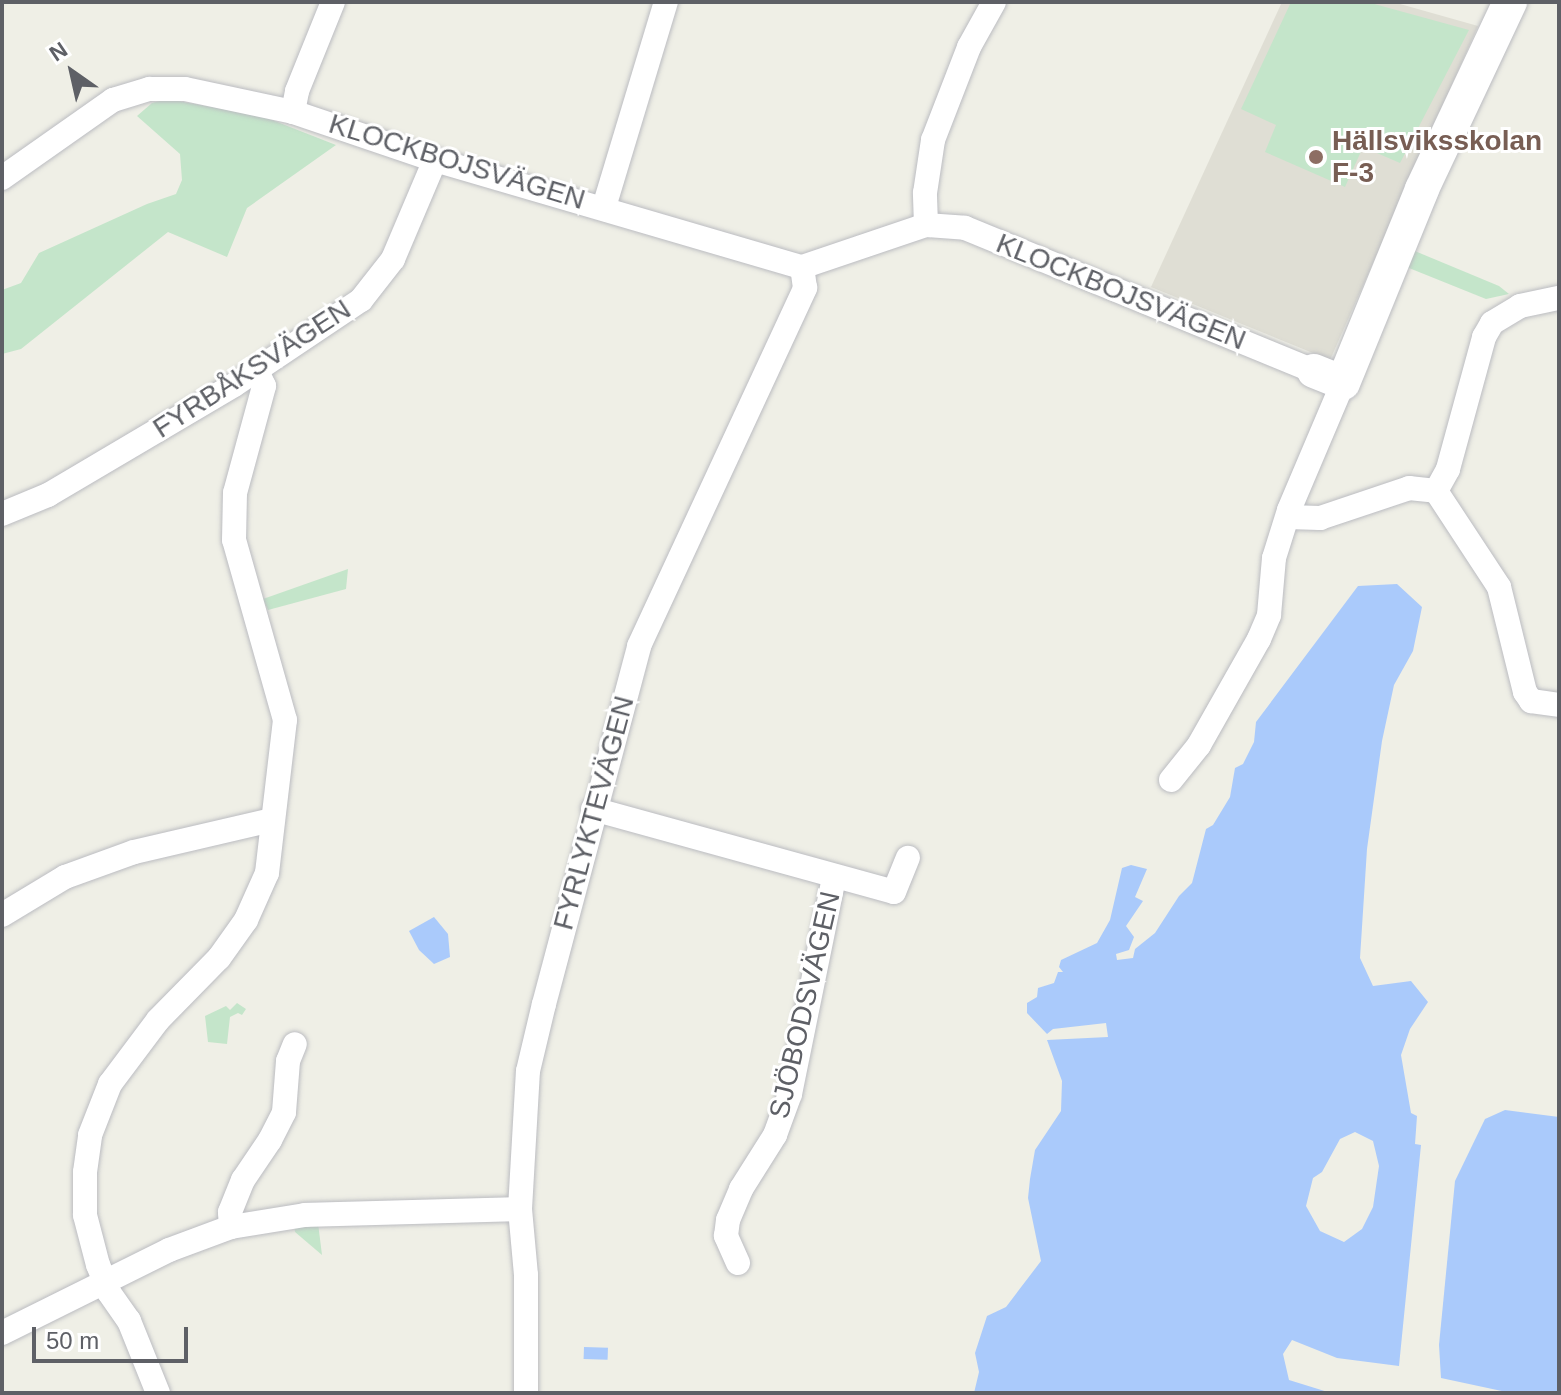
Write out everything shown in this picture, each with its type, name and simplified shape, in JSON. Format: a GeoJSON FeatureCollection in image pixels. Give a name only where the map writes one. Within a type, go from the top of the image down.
{"type":"FeatureCollection","features":[{"type":"Feature","properties":{"kind":"street"},"geometry":{"type":"LineString","coordinates":[[293,112],[297,91],[333,2]]}},
{"type":"Feature","properties":{"kind":"street"},"geometry":{"type":"LineString","coordinates":[[604,207],[666,2]]}},
{"type":"Feature","properties":{"kind":"street"},"geometry":{"type":"LineString","coordinates":[[926,225],[925,193],[933,140],[969,47],[994,2]]}},
{"type":"Feature","properties":{"kind":"street"},"geometry":{"type":"LineString","coordinates":[[1171,780],[1199,745],[1259,639],[1269,615],[1274,558],[1328,377],[1422,189],[1510,2]]}},
{"type":"Feature","properties":{"kind":"street","name":"KLOCKBOJSVÄGEN"},"geometry":{"type":"LineString","coordinates":[[2,178],[103,106],[126,94],[185,89],[293,112],[435,160],[802,267],[926,225],[965,228],[1328,377]]}},
{"type":"Feature","properties":{"kind":"street","name":"FYRBÅKSVÄGEN"},"geometry":{"type":"LineString","coordinates":[[2,514],[48,495],[257,371],[339,316],[378,280],[405,236],[435,160]]}},
{"type":"Feature","properties":{"kind":"street","name":"FYRLYKTEVÄGEN"},"geometry":{"type":"LineString","coordinates":[[526,1393],[526,1275],[520,1209],[528,1071],[593,809],[639,646],[805,288],[802,267]]}},
{"type":"Feature","properties":{"kind":"street"},"geometry":{"type":"LineString","coordinates":[[1436,491],[1448,469],[1484,337],[1492,323],[1520,306],[1559,298]]}},
{"type":"Feature","properties":{"kind":"street"},"geometry":{"type":"LineString","coordinates":[[158,1393],[129,1321],[103,1281],[85,1215],[89,1148],[101,1104],[127,1058],[219,958],[246,920],[267,873],[285,720],[234,540],[235,493],[264,386],[257,371]]}},
{"type":"Feature","properties":{"kind":"street"},"geometry":{"type":"LineString","coordinates":[[1288,517],[1320,518],[1409,488],[1436,491]]}},
{"type":"Feature","properties":{"kind":"street"},"geometry":{"type":"LineString","coordinates":[[1436,491],[1499,587],[1525,692],[1531,701],[1559,705]]}},
{"type":"Feature","properties":{"kind":"street","name":"SJÖBODSVÄGEN"},"geometry":{"type":"LineString","coordinates":[[593,809],[894,892],[908,858]]}},
{"type":"Feature","properties":{"kind":"street"},"geometry":{"type":"LineString","coordinates":[[2,915],[65,877],[134,852],[272,820]]}},
{"type":"Feature","properties":{"kind":"street","name":"SJÖBODSVÄGEN"},"geometry":{"type":"LineString","coordinates":[[738,1263],[726,1236],[728,1220],[741,1189],[775,1135],[790,1094],[834,877]]}},
{"type":"Feature","properties":{"kind":"street"},"geometry":{"type":"LineString","coordinates":[[231,1227],[230,1212],[235,1197],[284,1112],[288,1061],[295,1044]]}},
{"type":"Feature","properties":{"kind":"street"},"geometry":{"type":"LineString","coordinates":[[2,1333],[169,1250],[231,1227],[305,1215],[520,1209]]}},
{"type":"Feature","properties":{"kind":"shaded area","name":"Hällsviksskolan F-3"},"geometry":{"type":"Polygon","coordinates":[[[1282,2],[1393,2],[1478,26],[1330,360],[1151,287],[1282,2]]]}},
{"type":"Feature","properties":{"kind":"green space"},"geometry":{"type":"Polygon","coordinates":[[[1291,2],[1367,2],[1469,30],[1400,163],[1363,147],[1345,187],[1265,152],[1276,125],[1241,109],[1291,2]]]}},
{"type":"Feature","properties":{"kind":"green space"},"geometry":{"type":"Polygon","coordinates":[[[167,99],[262,116],[336,145],[247,208],[227,257],[168,232],[21,349],[2,354],[2,290],[21,283],[39,253],[176,194],[182,180],[180,154],[137,116],[152,103],[167,99]]]}},
{"type":"Feature","properties":{"kind":"green space"},"geometry":{"type":"Polygon","coordinates":[[[1410,249],[1499,286],[1509,294],[1486,299],[1404,266],[1410,249]]]}},
{"type":"Feature","properties":{"kind":"green space"},"geometry":{"type":"Polygon","coordinates":[[[348,569],[346,589],[268,610],[263,599],[348,569]]]}},
{"type":"Feature","properties":{"kind":"green space"},"geometry":{"type":"Polygon","coordinates":[[[237,1003],[246,1009],[242,1015],[238,1013],[230,1017],[227,1044],[208,1042],[205,1016],[226,1006],[230,1010],[237,1003]]]}},
{"type":"Feature","properties":{"kind":"green space"},"geometry":{"type":"Polygon","coordinates":[[[318,1223],[322,1255],[295,1232],[294,1226],[318,1223]]]}},
{"type":"Feature","properties":{"kind":"water"},"geometry":{"type":"Polygon","coordinates":[[[1397,584],[1422,607],[1413,651],[1394,685],[1382,741],[1367,849],[1360,958],[1373,986],[1411,981],[1428,1002],[1410,1029],[1401,1055],[1411,1113],[1417,1116],[1415,1144],[1421,1145],[1399,1366],[1337,1358],[1292,1340],[1283,1354],[1289,1380],[1331,1393],[974,1393],[979,1372],[975,1353],[987,1316],[1006,1307],[1041,1261],[1028,1198],[1030,1179],[1035,1150],[1061,1111],[1062,1081],[1047,1040],[1108,1037],[1106,1023],[1053,1029],[1047,1034],[1027,1013],[1027,1003],[1037,997],[1038,988],[1054,983],[1058,972],[1063,972],[1059,967],[1061,960],[1097,943],[1110,920],[1122,868],[1131,865],[1147,869],[1135,897],[1143,901],[1126,926],[1134,937],[1129,950],[1116,954],[1117,960],[1133,958],[1135,949],[1155,933],[1179,896],[1192,883],[1206,829],[1213,825],[1230,797],[1235,768],[1243,764],[1254,742],[1256,722],[1358,586],[1397,584]],[[1355,1132],[1340,1139],[1322,1172],[1313,1178],[1306,1206],[1320,1231],[1344,1242],[1362,1229],[1373,1207],[1379,1166],[1373,1141],[1355,1132]]]}},
{"type":"Feature","properties":{"kind":"water"},"geometry":{"type":"Polygon","coordinates":[[[434,917],[448,934],[450,957],[434,964],[419,950],[409,931],[434,917]]]}},
{"type":"Feature","properties":{"kind":"water"},"geometry":{"type":"Polygon","coordinates":[[[1505,1110],[1559,1117],[1559,1393],[1511,1393],[1441,1378],[1439,1345],[1455,1181],[1485,1119],[1505,1110]]]}},
{"type":"Feature","properties":{"kind":"water"},"geometry":{"type":"Polygon","coordinates":[[[584,1347],[608,1348],[608,1360],[584,1359],[584,1347]]]}},
{"type":"Feature","properties":{"kind":"place","name":"Hällsviksskolan F-3"},"geometry":{"type":"Point","coordinates":[1316,157]}}]}
